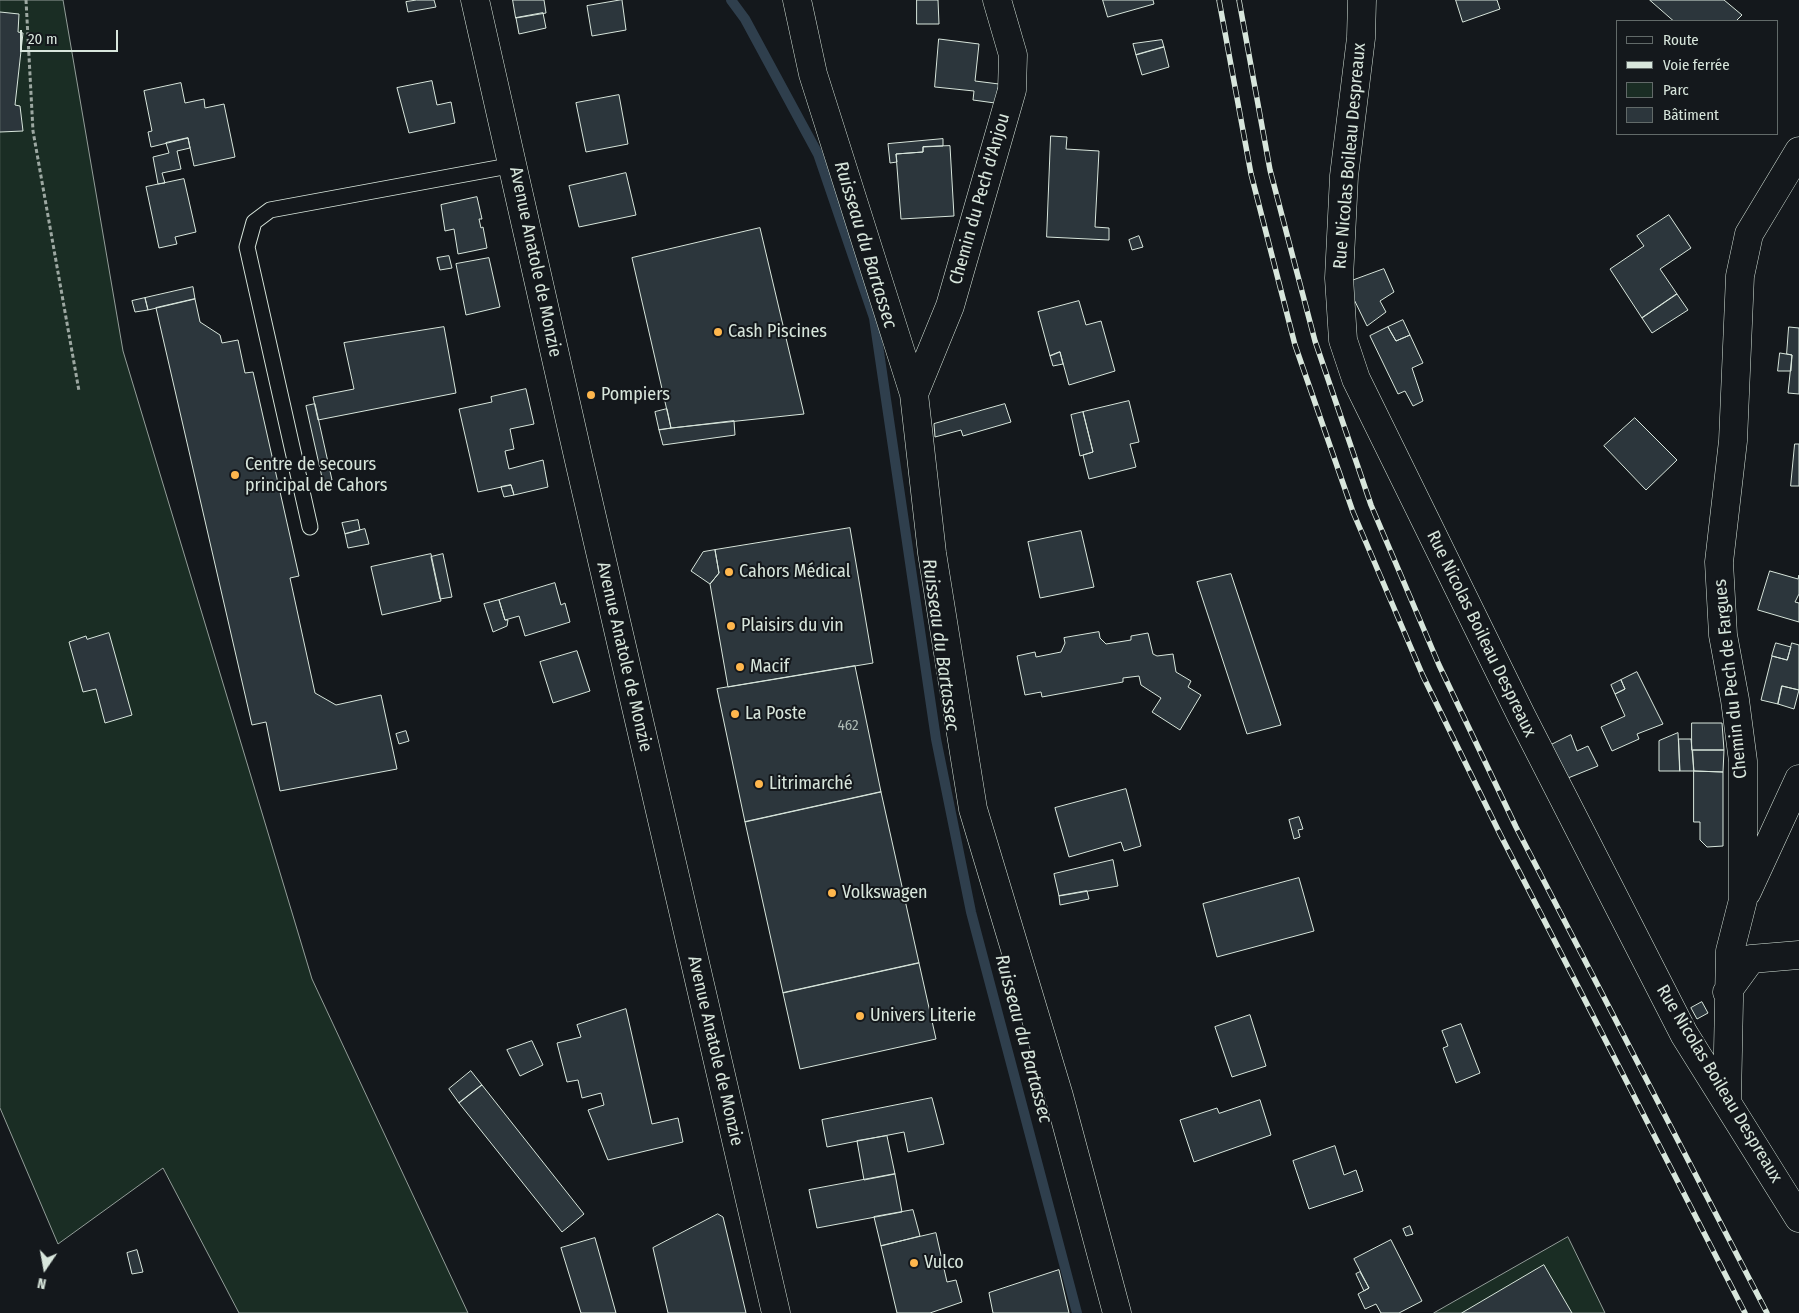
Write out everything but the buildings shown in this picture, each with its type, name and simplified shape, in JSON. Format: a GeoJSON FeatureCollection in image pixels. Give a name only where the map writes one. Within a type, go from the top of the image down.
{"type":"FeatureCollection","features":[{"type":"Feature","properties":{"kind":"street","name":"Avenue Anatole de Monzie"},"geometry":{"type":"LineString","coordinates":[[475,0],[776,1313]]}},
{"type":"Feature","properties":{"kind":"street"},"geometry":{"type":"LineString","coordinates":[[796,0],[812,74],[914,394],[932,553],[973,809],[1059,1096],[1117,1313]]}},
{"type":"Feature","properties":{"kind":"street","name":"Chemin du Pech d'Anjou"},"geometry":{"type":"LineString","coordinates":[[914,394],[950,306],[1012,90],[1014,55],[997,0]]}},
{"type":"Feature","properties":{"kind":"street","name":"Rue Nicolas Boileau Despreaux"},"geometry":{"type":"LineString","coordinates":[[1362,0],[1361,38],[1344,176],[1339,278],[1343,340],[1356,379],[1520,715],[1684,1034],[1799,1218]]}},
{"type":"Feature","properties":{"kind":"street","name":"Chemin du Pech de Fargues"},"geometry":{"type":"LineString","coordinates":[[1727,1100],[1727,992],[1730,951],[1743,900],[1743,761],[1735,700],[1723,635],[1719,562],[1733,441],[1740,276],[1749,234],[1799,151]]}},
{"type":"Feature","properties":{"kind":"street"},"geometry":{"type":"LineString","coordinates":[[1743,900],[1799,779]]}},
{"type":"Feature","properties":{"kind":"street"},"geometry":{"type":"LineString","coordinates":[[1727,992],[1751,960],[1799,955]]}},
{"type":"Feature","properties":{"kind":"lane"},"geometry":{"type":"LineString","coordinates":[[310,527],[247,247],[254,222],[270,210],[514,165]]}},
{"type":"Feature","properties":{"kind":"path"},"geometry":{"type":"LineString","coordinates":[[26,0],[33,131],[79,390]]}},
{"type":"Feature","properties":{"kind":"green space"},"geometry":{"type":"Polygon","coordinates":[[[0,0],[63,0],[123,351],[312,979],[468,1313],[239,1313],[163,1168],[58,1244],[0,1108],[0,0]]]}},
{"type":"Feature","properties":{"kind":"green space"},"geometry":{"type":"Polygon","coordinates":[[[1568,1237],[1605,1313],[1434,1313],[1568,1237]]]}},
{"type":"Feature","properties":{"kind":"waterway","name":"Ruisseau du Bartassec"},"geometry":{"type":"LineString","coordinates":[[731,0],[745,19],[818,154],[874,318],[936,739],[971,912],[1077,1313]]}},
{"type":"Feature","properties":{"kind":"railway"},"geometry":{"type":"LineString","coordinates":[[1219,0],[1251,174],[1295,345],[1353,512],[1423,676],[1500,834],[1745,1313]]}},
{"type":"Feature","properties":{"kind":"railway"},"geometry":{"type":"LineString","coordinates":[[1239,0],[1270,170],[1315,341],[1371,505],[1439,665],[1516,827],[1767,1313]]}},
{"type":"Feature","properties":{"kind":"place","name":"Cash Piscines"},"geometry":{"type":"Point","coordinates":[718,332]}},
{"type":"Feature","properties":{"kind":"place","name":"Pompiers"},"geometry":{"type":"Point","coordinates":[591,395]}},
{"type":"Feature","properties":{"kind":"place","name":"Centre de secours principal de Cahors"},"geometry":{"type":"Point","coordinates":[235,475]}},
{"type":"Feature","properties":{"kind":"place","name":"Cahors Médical"},"geometry":{"type":"Point","coordinates":[729,572]}},
{"type":"Feature","properties":{"kind":"place","name":"Plaisirs du vin"},"geometry":{"type":"Point","coordinates":[731,626]}},
{"type":"Feature","properties":{"kind":"place","name":"Macif"},"geometry":{"type":"Point","coordinates":[740,667]}},
{"type":"Feature","properties":{"kind":"place","name":"La Poste"},"geometry":{"type":"Point","coordinates":[735,714]}},
{"type":"Feature","properties":{"kind":"place","name":"Litrimarché"},"geometry":{"type":"Point","coordinates":[759,784]}},
{"type":"Feature","properties":{"kind":"place","name":"Volkswagen"},"geometry":{"type":"Point","coordinates":[832,893]}},
{"type":"Feature","properties":{"kind":"place","name":"Univers Literie"},"geometry":{"type":"Point","coordinates":[860,1016]}},
{"type":"Feature","properties":{"kind":"place","name":"Vulco"},"geometry":{"type":"Point","coordinates":[914,1263]}}]}
